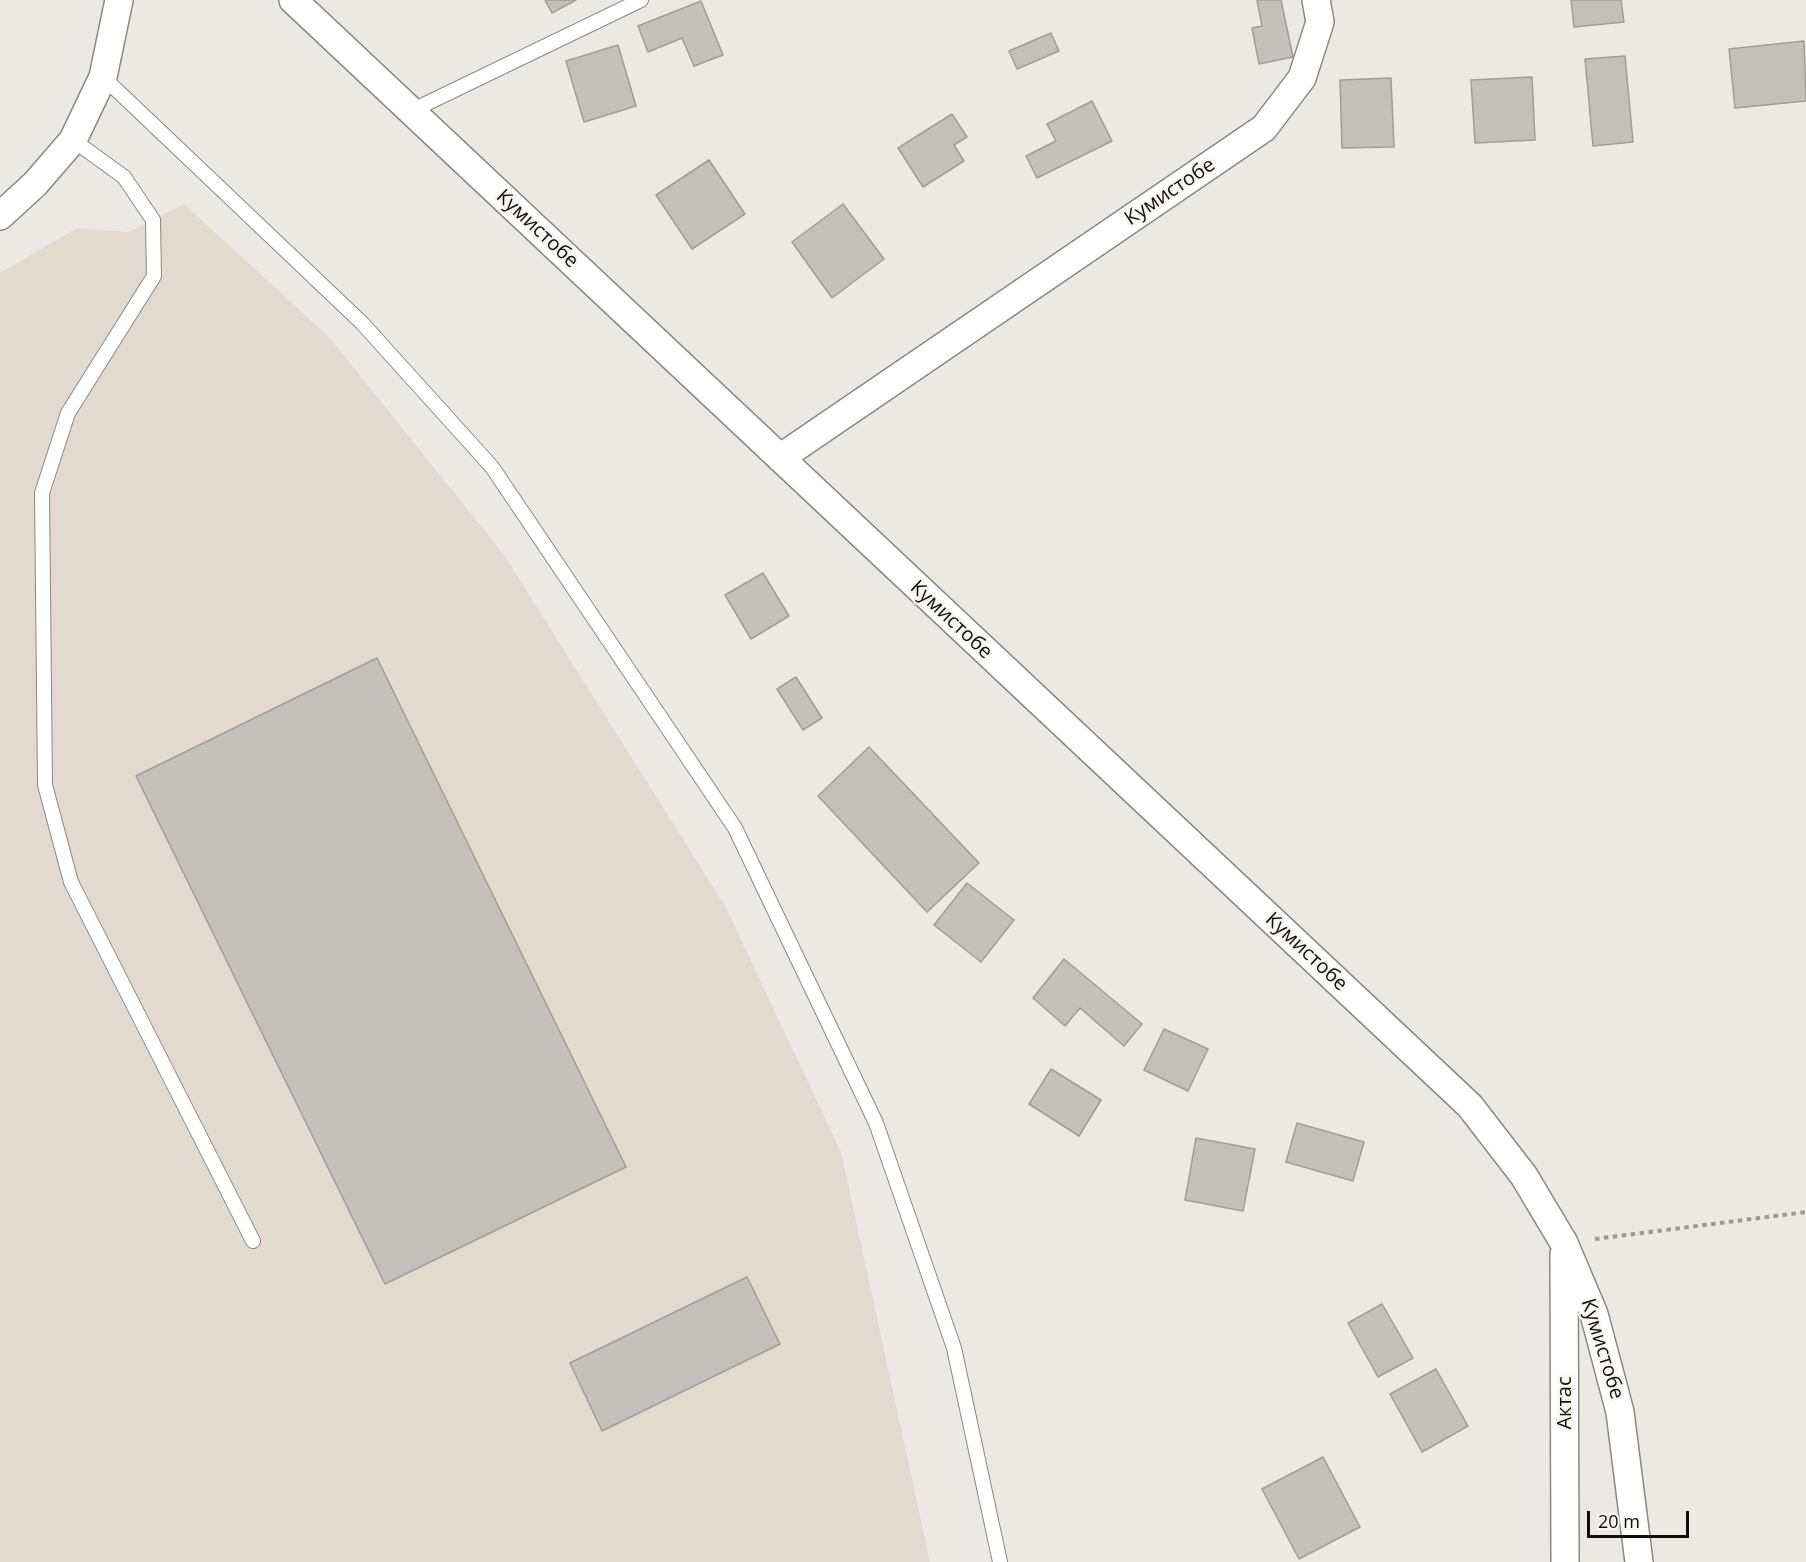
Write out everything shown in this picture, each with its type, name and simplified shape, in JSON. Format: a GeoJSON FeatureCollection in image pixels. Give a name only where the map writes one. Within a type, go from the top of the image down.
{"type":"FeatureCollection","features":[{"type":"Feature","properties":{"kind":"street"},"geometry":{"type":"LineString","coordinates":[[0,216],[35,184],[73,140],[103,77],[119,0]]}},
{"type":"Feature","properties":{"kind":"street","name":"Кумистобе"},"geometry":{"type":"LineString","coordinates":[[293,0],[1470,1106],[1524,1176],[1564,1244],[1594,1314],[1620,1412],[1639,1562]]}},
{"type":"Feature","properties":{"kind":"street","name":"Кумистобе"},"geometry":{"type":"LineString","coordinates":[[780,458],[1264,128],[1302,78],[1320,22],[1316,0]]}},
{"type":"Feature","properties":{"kind":"street","name":"Актас"},"geometry":{"type":"LineString","coordinates":[[1564,1244],[1565,1562]]}},
{"type":"Feature","properties":{"kind":"lane"},"geometry":{"type":"LineString","coordinates":[[411,111],[641,0]]}},
{"type":"Feature","properties":{"kind":"lane"},"geometry":{"type":"LineString","coordinates":[[103,77],[362,323],[492,467],[735,828],[876,1123],[954,1348],[1000,1562]]}},
{"type":"Feature","properties":{"kind":"lane"},"geometry":{"type":"LineString","coordinates":[[73,140],[124,177],[153,220],[154,276],[68,413],[42,493],[45,785],[71,882],[253,1240]]}},
{"type":"Feature","properties":{"kind":"path"},"geometry":{"type":"LineString","coordinates":[[1564,1244],[1806,1212]]}},
{"type":"Feature","properties":{"kind":"shaded area"},"geometry":{"type":"Polygon","coordinates":[[[184,204],[329,337],[504,555],[725,906],[841,1152],[930,1562],[0,1562],[0,273],[77,228],[129,232],[184,204]]]}},
{"type":"Feature","properties":{"kind":"building"},"geometry":{"type":"Polygon","coordinates":[[[545,0],[576,0],[552,13],[545,0]]]}},
{"type":"Feature","properties":{"kind":"building"},"geometry":{"type":"Polygon","coordinates":[[[1257,0],[1281,0],[1293,57],[1259,64],[1252,28],[1262,26],[1257,0]]]}},
{"type":"Feature","properties":{"kind":"building"},"geometry":{"type":"Polygon","coordinates":[[[1571,0],[1621,0],[1624,22],[1574,27],[1571,0]]]}},
{"type":"Feature","properties":{"kind":"building"},"geometry":{"type":"Polygon","coordinates":[[[701,1],[723,55],[694,66],[682,38],[648,52],[638,26],[701,1]]]}},
{"type":"Feature","properties":{"kind":"building"},"geometry":{"type":"Polygon","coordinates":[[[1051,33],[1059,51],[1017,69],[1009,51],[1051,33]]]}},
{"type":"Feature","properties":{"kind":"building"},"geometry":{"type":"Polygon","coordinates":[[[1804,41],[1806,101],[1735,108],[1729,49],[1804,41]]]}},
{"type":"Feature","properties":{"kind":"building"},"geometry":{"type":"Polygon","coordinates":[[[618,45],[636,106],[584,122],[566,61],[618,45]]]}},
{"type":"Feature","properties":{"kind":"building"},"geometry":{"type":"Polygon","coordinates":[[[1625,56],[1633,142],[1593,146],[1585,59],[1625,56]]]}},
{"type":"Feature","properties":{"kind":"building"},"geometry":{"type":"Polygon","coordinates":[[[1532,77],[1535,140],[1475,143],[1471,80],[1532,77]]]}},
{"type":"Feature","properties":{"kind":"building"},"geometry":{"type":"Polygon","coordinates":[[[1391,78],[1394,147],[1342,148],[1340,80],[1391,78]]]}},
{"type":"Feature","properties":{"kind":"building"},"geometry":{"type":"Polygon","coordinates":[[[1092,101],[1112,141],[1037,178],[1026,156],[1056,141],[1047,124],[1092,101]]]}},
{"type":"Feature","properties":{"kind":"building"},"geometry":{"type":"Polygon","coordinates":[[[952,114],[967,137],[954,145],[964,161],[923,187],[898,148],[952,114]]]}},
{"type":"Feature","properties":{"kind":"building"},"geometry":{"type":"Polygon","coordinates":[[[709,160],[745,214],[692,249],[656,195],[709,160]]]}},
{"type":"Feature","properties":{"kind":"building"},"geometry":{"type":"Polygon","coordinates":[[[843,204],[884,259],[832,298],[792,242],[843,204]]]}},
{"type":"Feature","properties":{"kind":"building"},"geometry":{"type":"Polygon","coordinates":[[[763,573],[789,616],[751,639],[725,595],[763,573]]]}},
{"type":"Feature","properties":{"kind":"building"},"geometry":{"type":"Polygon","coordinates":[[[377,658],[626,1167],[385,1284],[136,776],[377,658]]]}},
{"type":"Feature","properties":{"kind":"building"},"geometry":{"type":"Polygon","coordinates":[[[796,677],[822,718],[803,730],[777,689],[796,677]]]}},
{"type":"Feature","properties":{"kind":"building"},"geometry":{"type":"Polygon","coordinates":[[[869,747],[979,863],[927,912],[818,796],[869,747]]]}},
{"type":"Feature","properties":{"kind":"building"},"geometry":{"type":"Polygon","coordinates":[[[967,883],[1014,920],[981,962],[934,925],[967,883]]]}},
{"type":"Feature","properties":{"kind":"building"},"geometry":{"type":"Polygon","coordinates":[[[1064,959],[1142,1024],[1124,1046],[1080,1008],[1065,1026],[1033,998],[1064,959]]]}},
{"type":"Feature","properties":{"kind":"building"},"geometry":{"type":"Polygon","coordinates":[[[1164,1029],[1208,1049],[1188,1091],[1144,1070],[1164,1029]]]}},
{"type":"Feature","properties":{"kind":"building"},"geometry":{"type":"Polygon","coordinates":[[[1051,1069],[1101,1100],[1079,1136],[1029,1104],[1051,1069]]]}},
{"type":"Feature","properties":{"kind":"building"},"geometry":{"type":"Polygon","coordinates":[[[1297,1123],[1364,1142],[1353,1181],[1286,1162],[1297,1123]]]}},
{"type":"Feature","properties":{"kind":"building"},"geometry":{"type":"Polygon","coordinates":[[[1196,1138],[1255,1149],[1243,1211],[1185,1200],[1196,1138]]]}},
{"type":"Feature","properties":{"kind":"building"},"geometry":{"type":"Polygon","coordinates":[[[747,1277],[780,1344],[602,1431],[570,1363],[747,1277]]]}},
{"type":"Feature","properties":{"kind":"building"},"geometry":{"type":"Polygon","coordinates":[[[1382,1304],[1413,1358],[1378,1377],[1348,1323],[1382,1304]]]}},
{"type":"Feature","properties":{"kind":"building"},"geometry":{"type":"Polygon","coordinates":[[[1436,1369],[1468,1426],[1422,1452],[1390,1394],[1436,1369]]]}},
{"type":"Feature","properties":{"kind":"building"},"geometry":{"type":"Polygon","coordinates":[[[1323,1457],[1360,1527],[1299,1559],[1262,1489],[1323,1457]]]}}]}
